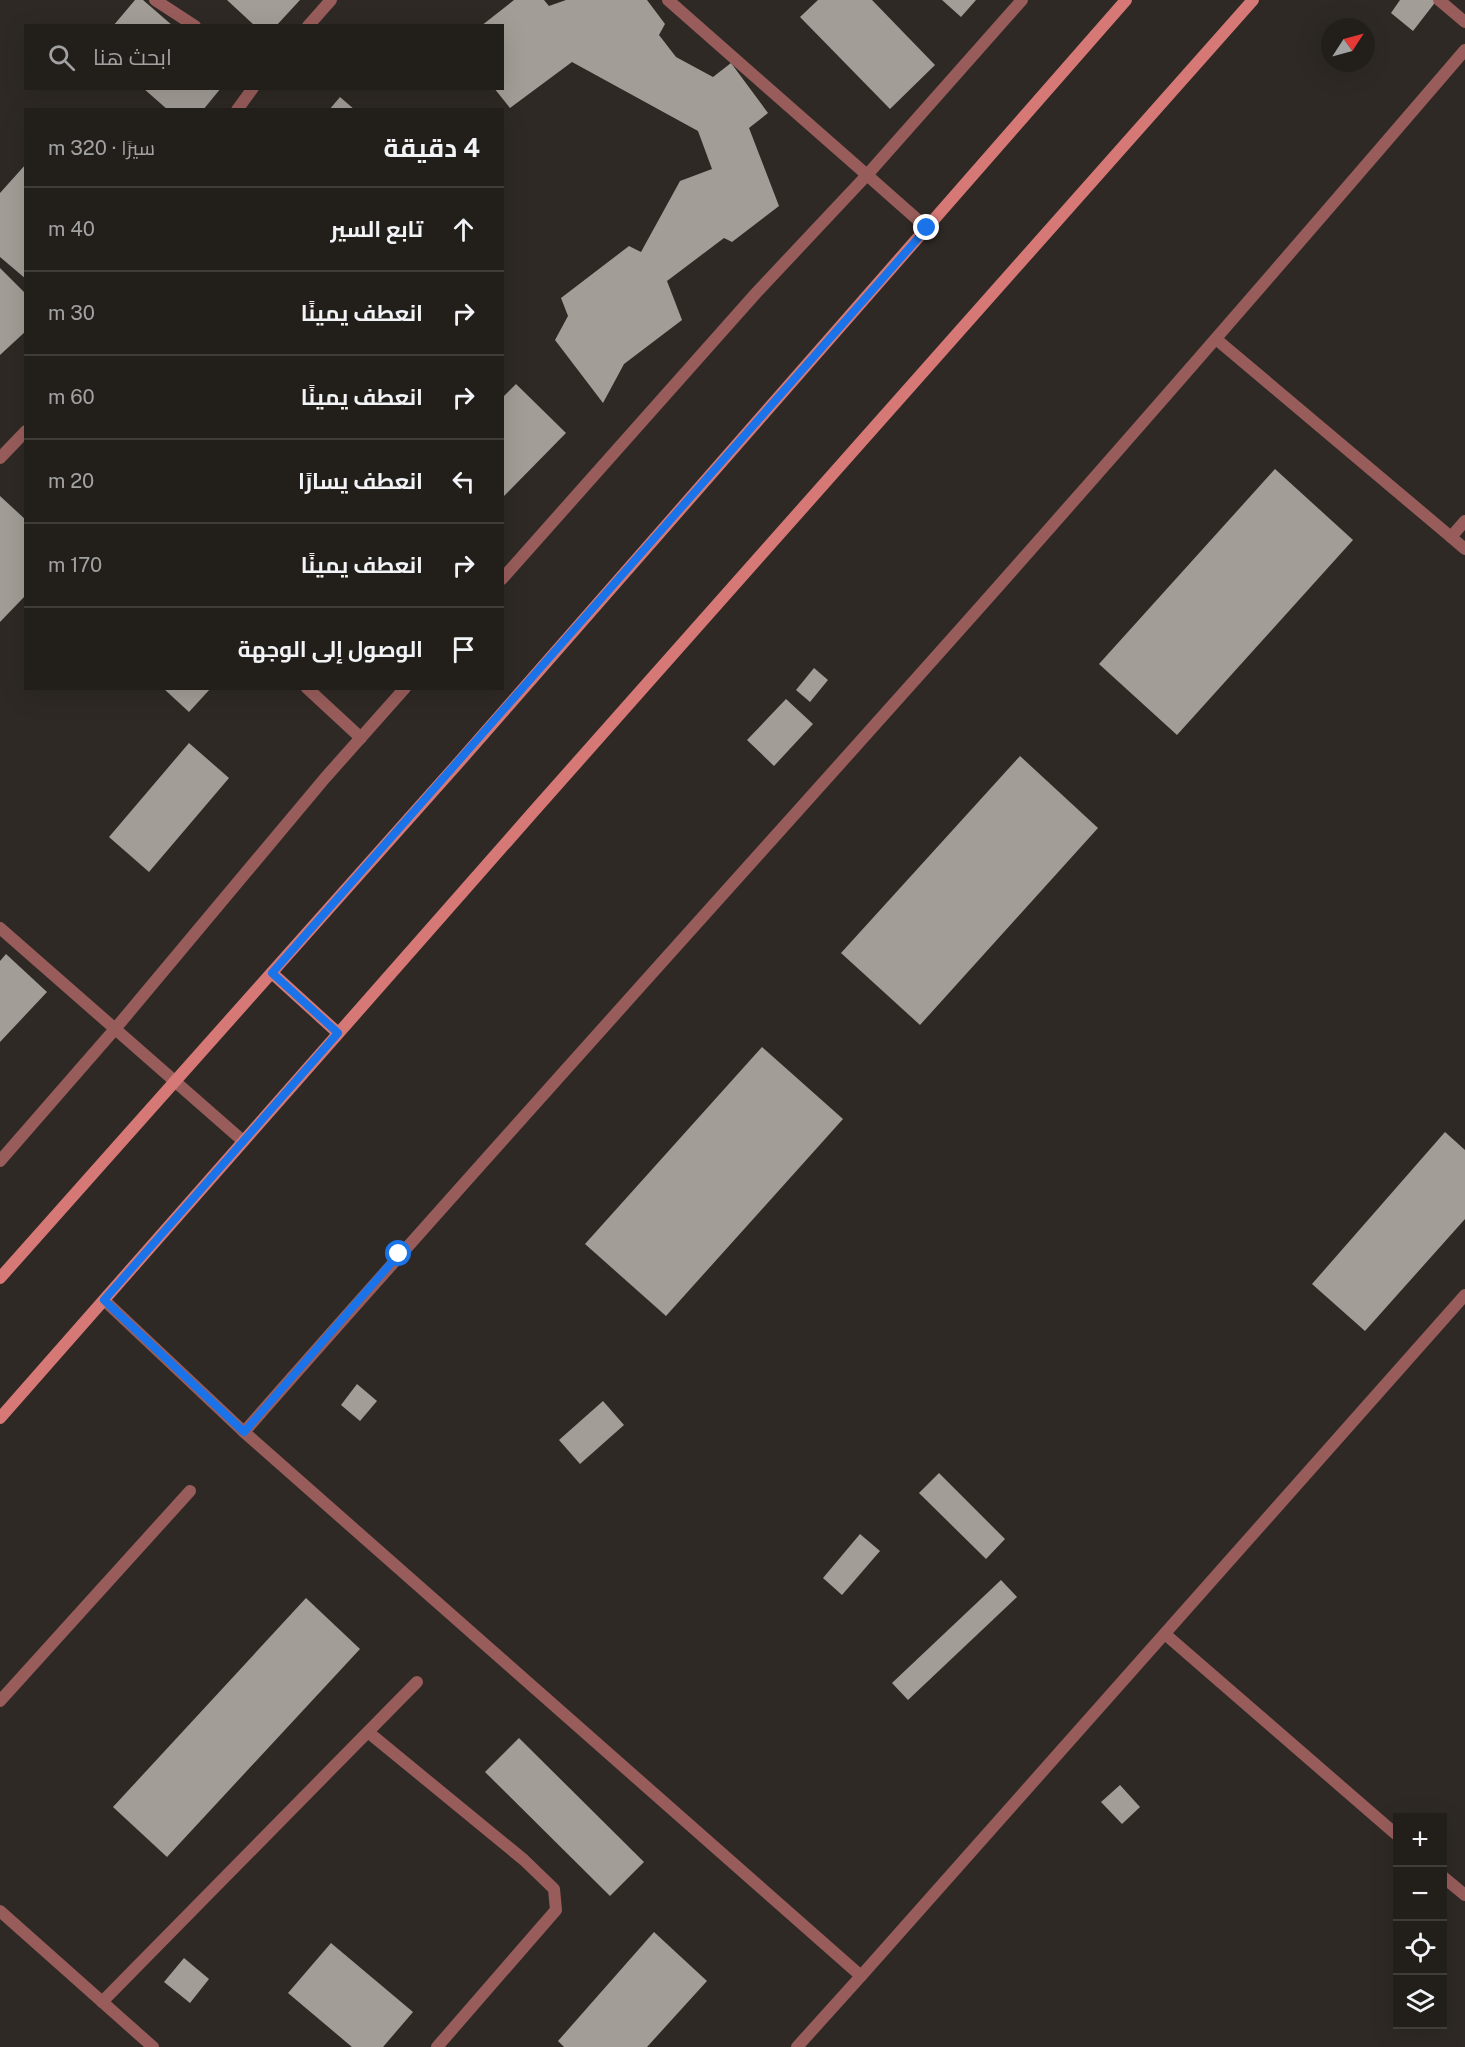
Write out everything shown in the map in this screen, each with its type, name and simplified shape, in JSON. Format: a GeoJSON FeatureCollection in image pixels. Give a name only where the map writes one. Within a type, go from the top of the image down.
{"type":"FeatureCollection","features":[{"type":"Feature","properties":{"kind":"street"},"geometry":{"type":"LineString","coordinates":[[155,0],[192,24]]}},
{"type":"Feature","properties":{"kind":"street"},"geometry":{"type":"LineString","coordinates":[[310,24],[331,0]]}},
{"type":"Feature","properties":{"kind":"street"},"geometry":{"type":"LineString","coordinates":[[668,0],[927,228]]}},
{"type":"Feature","properties":{"kind":"street"},"geometry":{"type":"LineString","coordinates":[[504,577],[757,292],[867,175],[1022,0]]}},
{"type":"Feature","properties":{"kind":"street"},"geometry":{"type":"LineString","coordinates":[[0,1278],[177,1081],[1126,0]]}},
{"type":"Feature","properties":{"kind":"street"},"geometry":{"type":"LineString","coordinates":[[0,1418],[1253,0]]}},
{"type":"Feature","properties":{"kind":"street"},"geometry":{"type":"LineString","coordinates":[[1439,0],[1465,22]]}},
{"type":"Feature","properties":{"kind":"street"},"geometry":{"type":"LineString","coordinates":[[244,1432],[399,1254],[973,615],[1216,339],[1465,50]]}},
{"type":"Feature","properties":{"kind":"street"},"geometry":{"type":"LineString","coordinates":[[238,108],[252,90]]}},
{"type":"Feature","properties":{"kind":"street"},"geometry":{"type":"LineString","coordinates":[[1216,339],[1465,549]]}},
{"type":"Feature","properties":{"kind":"street"},"geometry":{"type":"LineString","coordinates":[[0,458],[24,432]]}},
{"type":"Feature","properties":{"kind":"street"},"geometry":{"type":"LineString","coordinates":[[1451,537],[1465,521]]}},
{"type":"Feature","properties":{"kind":"street"},"geometry":{"type":"LineString","coordinates":[[309,690],[361,738]]}},
{"type":"Feature","properties":{"kind":"street"},"geometry":{"type":"LineString","coordinates":[[0,1161],[403,690]]}},
{"type":"Feature","properties":{"kind":"street"},"geometry":{"type":"LineString","coordinates":[[0,928],[243,1141]]}},
{"type":"Feature","properties":{"kind":"street"},"geometry":{"type":"LineString","coordinates":[[272,973],[338,1033]]}},
{"type":"Feature","properties":{"kind":"street"},"geometry":{"type":"LineString","coordinates":[[797,2047],[1465,1295]]}},
{"type":"Feature","properties":{"kind":"street"},"geometry":{"type":"LineString","coordinates":[[104,1300],[244,1432],[861,1976]]}},
{"type":"Feature","properties":{"kind":"street"},"geometry":{"type":"LineString","coordinates":[[0,1701],[190,1491]]}},
{"type":"Feature","properties":{"kind":"street"},"geometry":{"type":"LineString","coordinates":[[1165,1634],[1393,1832]]}},
{"type":"Feature","properties":{"kind":"street"},"geometry":{"type":"LineString","coordinates":[[102,2002],[417,1682]]}},
{"type":"Feature","properties":{"kind":"street"},"geometry":{"type":"LineString","coordinates":[[368,1732],[524,1860],[554,1889],[556,1910],[437,2047]]}},
{"type":"Feature","properties":{"kind":"street"},"geometry":{"type":"LineString","coordinates":[[1447,1879],[1465,1895]]}},
{"type":"Feature","properties":{"kind":"street"},"geometry":{"type":"LineString","coordinates":[[0,1911],[153,2047]]}},
{"type":"Feature","properties":{"kind":"building"},"geometry":{"type":"Polygon","coordinates":[[[135,0],[143,0],[171,24],[115,24],[135,0]]]}},
{"type":"Feature","properties":{"kind":"building"},"geometry":{"type":"Polygon","coordinates":[[[227,0],[300,0],[278,24],[253,24],[227,0]]]}},
{"type":"Feature","properties":{"kind":"building"},"geometry":{"type":"Polygon","coordinates":[[[514,0],[544,0],[549,6],[566,0],[647,0],[665,24],[659,35],[676,57],[713,77],[731,63],[768,113],[749,128],[779,206],[732,242],[724,238],[667,281],[682,320],[624,364],[603,403],[555,340],[568,316],[561,298],[629,246],[641,252],[680,181],[712,169],[698,131],[572,62],[510,108],[496,90],[504,90],[504,24],[484,24],[514,0]]]}},
{"type":"Feature","properties":{"kind":"building"},"geometry":{"type":"Polygon","coordinates":[[[818,0],[872,0],[935,65],[890,109],[800,17],[818,0]]]}},
{"type":"Feature","properties":{"kind":"building"},"geometry":{"type":"Polygon","coordinates":[[[942,0],[976,0],[961,17],[942,0]]]}},
{"type":"Feature","properties":{"kind":"building"},"geometry":{"type":"Polygon","coordinates":[[[1400,0],[1437,0],[1413,31],[1391,13],[1400,0]]]}},
{"type":"Feature","properties":{"kind":"building"},"geometry":{"type":"Polygon","coordinates":[[[145,90],[219,90],[205,108],[166,108],[145,90]]]}},
{"type":"Feature","properties":{"kind":"building"},"geometry":{"type":"Polygon","coordinates":[[[340,97],[353,108],[331,108],[340,97]]]}},
{"type":"Feature","properties":{"kind":"building"},"geometry":{"type":"Polygon","coordinates":[[[24,166],[24,277],[0,257],[0,193],[24,166]]]}},
{"type":"Feature","properties":{"kind":"building"},"geometry":{"type":"Polygon","coordinates":[[[0,268],[24,292],[24,333],[0,355],[0,268]]]}},
{"type":"Feature","properties":{"kind":"building"},"geometry":{"type":"Polygon","coordinates":[[[516,384],[566,433],[504,496],[504,396],[516,384]]]}},
{"type":"Feature","properties":{"kind":"building"},"geometry":{"type":"Polygon","coordinates":[[[1275,469],[1353,540],[1177,735],[1099,664],[1275,469]]]}},
{"type":"Feature","properties":{"kind":"building"},"geometry":{"type":"Polygon","coordinates":[[[0,496],[24,518],[24,597],[0,622],[0,496]]]}},
{"type":"Feature","properties":{"kind":"building"},"geometry":{"type":"Polygon","coordinates":[[[814,668],[828,680],[810,702],[796,690],[814,668]]]}},
{"type":"Feature","properties":{"kind":"building"},"geometry":{"type":"Polygon","coordinates":[[[165,690],[209,690],[189,712],[165,690]]]}},
{"type":"Feature","properties":{"kind":"building"},"geometry":{"type":"Polygon","coordinates":[[[786,699],[813,724],[774,766],[747,740],[786,699]]]}},
{"type":"Feature","properties":{"kind":"building"},"geometry":{"type":"Polygon","coordinates":[[[189,743],[229,778],[149,872],[109,837],[189,743]]]}},
{"type":"Feature","properties":{"kind":"building"},"geometry":{"type":"Polygon","coordinates":[[[1020,756],[1098,828],[920,1025],[841,953],[1020,756]]]}},
{"type":"Feature","properties":{"kind":"building"},"geometry":{"type":"Polygon","coordinates":[[[6,954],[47,992],[0,1042],[0,961],[6,954]]]}},
{"type":"Feature","properties":{"kind":"building"},"geometry":{"type":"Polygon","coordinates":[[[762,1047],[843,1119],[666,1316],[585,1244],[762,1047]]]}},
{"type":"Feature","properties":{"kind":"building"},"geometry":{"type":"Polygon","coordinates":[[[1445,1132],[1465,1150],[1465,1219],[1365,1331],[1312,1284],[1445,1132]]]}},
{"type":"Feature","properties":{"kind":"building"},"geometry":{"type":"Polygon","coordinates":[[[357,1384],[377,1401],[360,1421],[341,1405],[357,1384]]]}},
{"type":"Feature","properties":{"kind":"building"},"geometry":{"type":"Polygon","coordinates":[[[603,1401],[624,1425],[580,1464],[559,1440],[603,1401]]]}},
{"type":"Feature","properties":{"kind":"building"},"geometry":{"type":"Polygon","coordinates":[[[939,1473],[1005,1539],[986,1559],[919,1493],[939,1473]]]}},
{"type":"Feature","properties":{"kind":"building"},"geometry":{"type":"Polygon","coordinates":[[[860,1534],[880,1551],[842,1595],[823,1578],[860,1534]]]}},
{"type":"Feature","properties":{"kind":"building"},"geometry":{"type":"Polygon","coordinates":[[[1001,1580],[1017,1597],[908,1700],[892,1683],[1001,1580]]]}},
{"type":"Feature","properties":{"kind":"building"},"geometry":{"type":"Polygon","coordinates":[[[306,1598],[360,1649],[167,1857],[113,1807],[306,1598]]]}},
{"type":"Feature","properties":{"kind":"building"},"geometry":{"type":"Polygon","coordinates":[[[519,1738],[644,1862],[610,1896],[485,1772],[519,1738]]]}},
{"type":"Feature","properties":{"kind":"building"},"geometry":{"type":"Polygon","coordinates":[[[1120,1785],[1140,1807],[1122,1824],[1101,1802],[1120,1785]]]}},
{"type":"Feature","properties":{"kind":"building"},"geometry":{"type":"Polygon","coordinates":[[[654,1932],[707,1981],[647,2047],[564,2047],[558,2041],[654,1932]]]}},
{"type":"Feature","properties":{"kind":"building"},"geometry":{"type":"Polygon","coordinates":[[[331,1943],[413,2012],[383,2047],[352,2047],[288,1993],[331,1943]]]}},
{"type":"Feature","properties":{"kind":"building"},"geometry":{"type":"Polygon","coordinates":[[[184,1958],[209,1979],[190,2003],[164,1982],[184,1958]]]}},
{"type":"Feature","properties":{"kind":"route"},"geometry":{"type":"LineString","coordinates":[[399,1254],[244,1432],[104,1300],[338,1033],[272,973],[927,228]]}}]}
